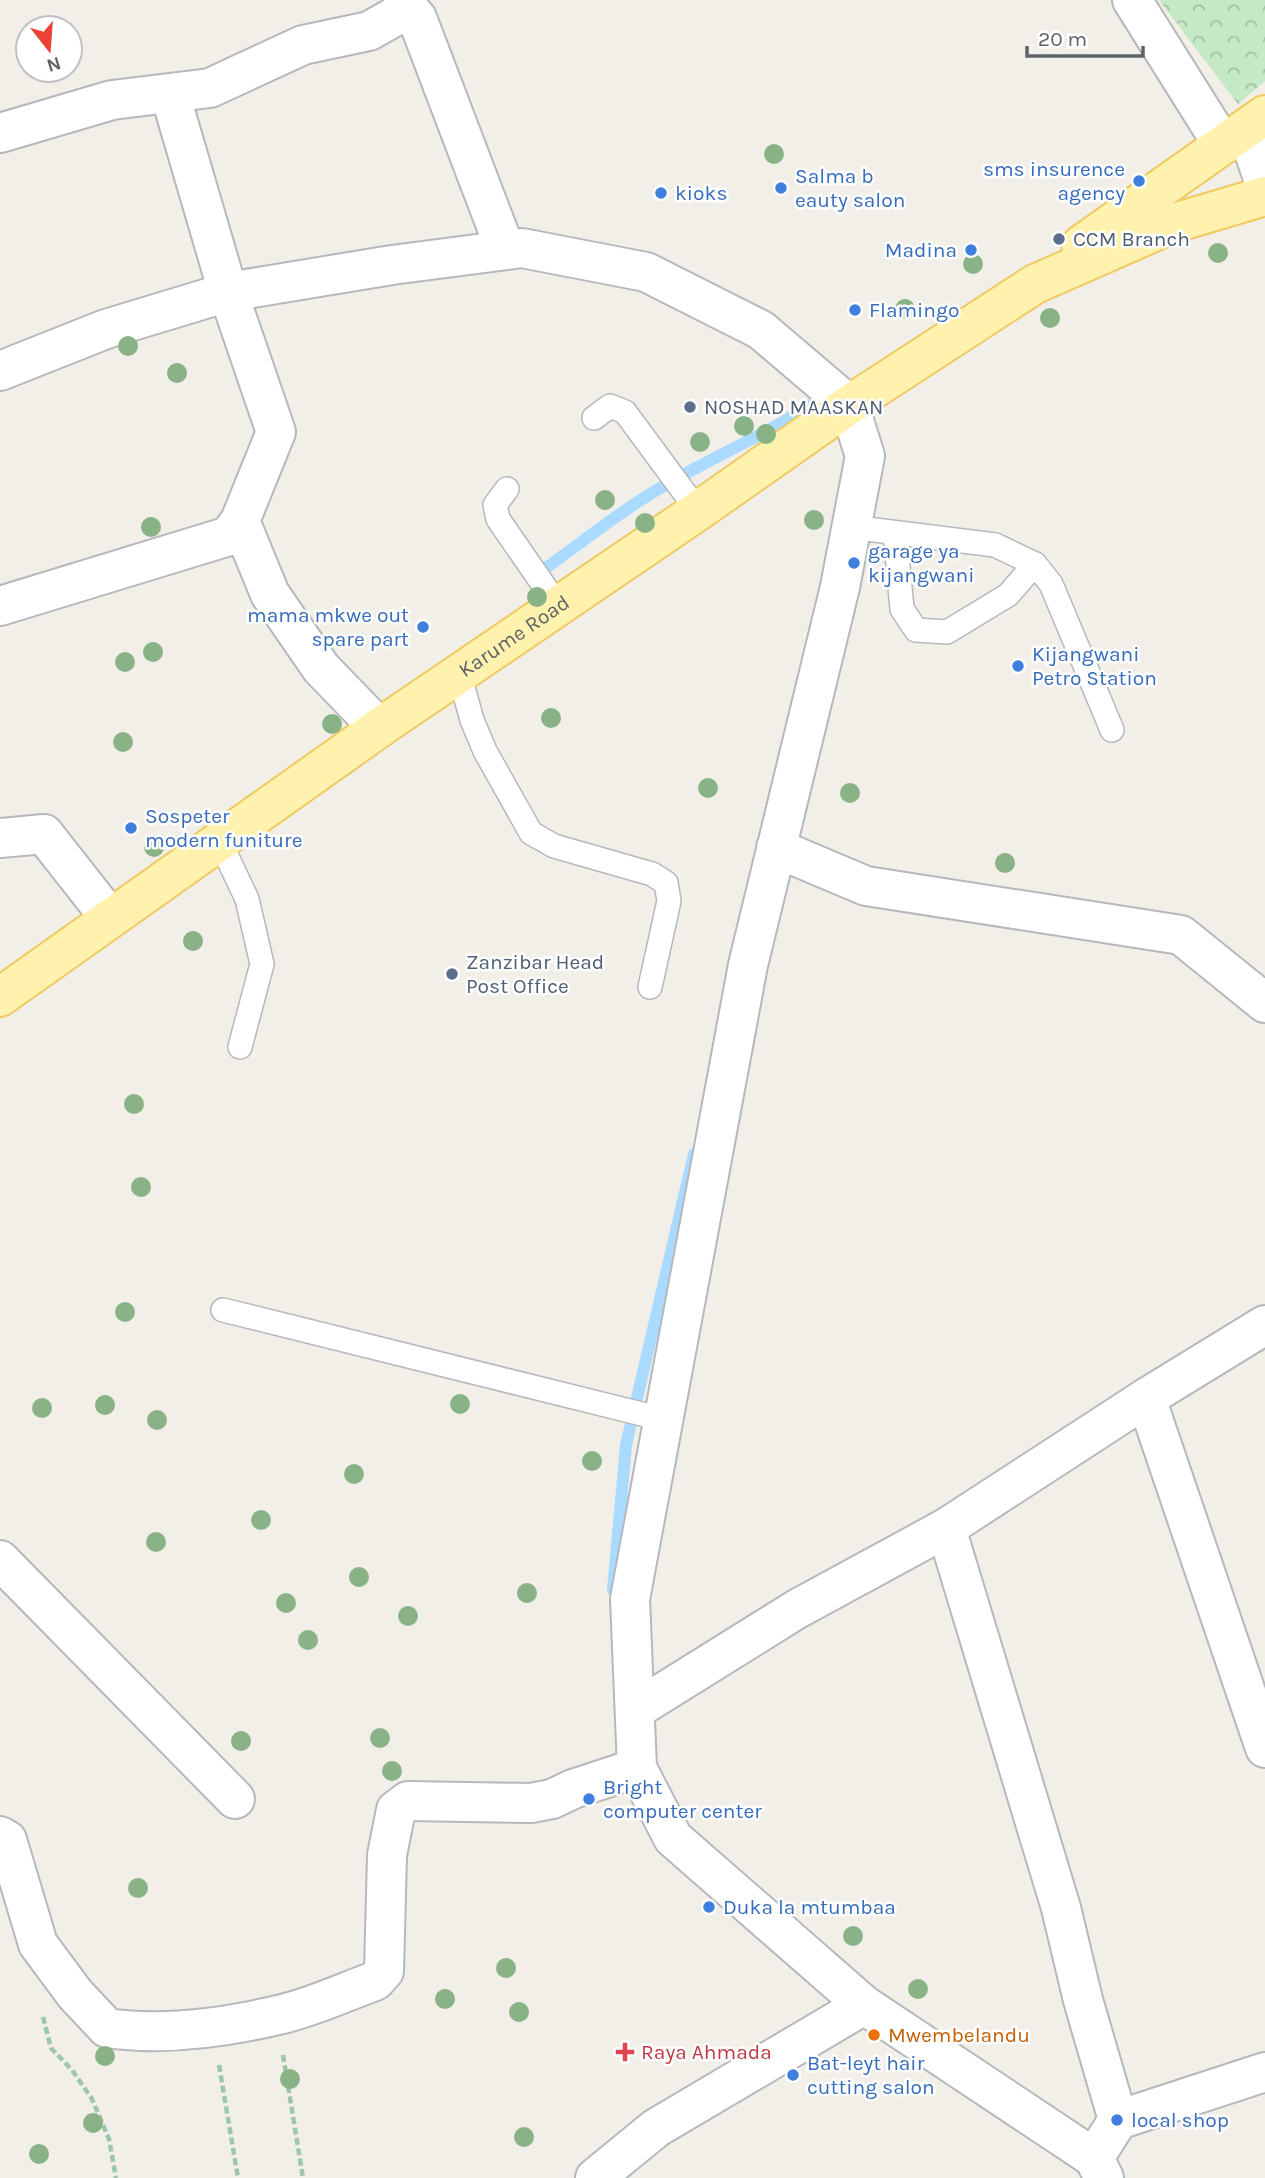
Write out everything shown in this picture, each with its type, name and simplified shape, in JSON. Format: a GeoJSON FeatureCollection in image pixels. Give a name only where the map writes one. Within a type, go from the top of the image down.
{"type":"FeatureCollection","features":[{"type":"Feature","properties":{"kind":"main road","name":"Karume Road"},"geometry":{"type":"LineString","coordinates":[[1035,284],[1059,260],[1247,128]]}},
{"type":"Feature","properties":{"kind":"main road","name":"Karume Road"},"geometry":{"type":"LineString","coordinates":[[0,998],[379,728],[558,606],[690,500],[849,405],[1035,284],[1174,223],[1265,196]]}},
{"type":"Feature","properties":{"kind":"street"},"geometry":{"type":"LineString","coordinates":[[1132,0],[1247,128],[1265,184]]}},
{"type":"Feature","properties":{"kind":"street"},"geometry":{"type":"LineString","coordinates":[[0,133],[112,100],[210,88],[303,45],[369,31],[394,17],[405,3],[417,18],[505,249]]}},
{"type":"Feature","properties":{"kind":"street"},"geometry":{"type":"LineString","coordinates":[[0,606],[229,536],[240,521],[276,432],[228,292],[170,94]]}},
{"type":"Feature","properties":{"kind":"street"},"geometry":{"type":"LineString","coordinates":[[0,371],[106,330],[228,292],[392,265],[522,248],[646,272],[761,330],[849,405],[865,456],[840,587],[748,965],[630,1599],[636,1768],[673,1838],[864,2005],[1099,2168],[1118,2120],[1083,2000],[1061,1908],[946,1528]]}},
{"type":"Feature","properties":{"kind":"street"},"geometry":{"type":"LineString","coordinates":[[240,521],[270,594],[321,668],[379,728]]}},
{"type":"Feature","properties":{"kind":"street"},"geometry":{"type":"LineString","coordinates":[[0,838],[44,834],[110,918]]}},
{"type":"Feature","properties":{"kind":"street"},"geometry":{"type":"LineString","coordinates":[[776,848],[866,886],[1181,935],[1265,1003]]}},
{"type":"Feature","properties":{"kind":"street"},"geometry":{"type":"LineString","coordinates":[[635,1710],[797,1609],[946,1528],[1146,1398],[1265,1325]]}},
{"type":"Feature","properties":{"kind":"street"},"geometry":{"type":"LineString","coordinates":[[1146,1398],[1265,1748]]}},
{"type":"Feature","properties":{"kind":"street"},"geometry":{"type":"LineString","coordinates":[[0,1560],[235,1799]]}},
{"type":"Feature","properties":{"kind":"street"},"geometry":{"type":"LineString","coordinates":[[0,1836],[7,1840],[38,1944],[75,1994],[107,2028],[143,2033],[212,2026],[275,2016],[375,1981],[384,1971],[387,1855],[396,1810],[408,1801],[531,1803],[552,1799],[573,1789],[636,1768]]}},
{"type":"Feature","properties":{"kind":"street"},"geometry":{"type":"LineString","coordinates":[[595,2178],[656,2128],[864,2005]]}},
{"type":"Feature","properties":{"kind":"street"},"geometry":{"type":"LineString","coordinates":[[1118,2120],[1265,2071]]}},
{"type":"Feature","properties":{"kind":"lane"},"geometry":{"type":"LineString","coordinates":[[594,418],[610,406],[625,412],[690,500]]}},
{"type":"Feature","properties":{"kind":"lane"},"geometry":{"type":"LineString","coordinates":[[507,489],[495,505],[498,519],[558,606]]}},
{"type":"Feature","properties":{"kind":"lane"},"geometry":{"type":"LineString","coordinates":[[851,527],[995,545],[1035,564],[1051,584],[1112,730]]}},
{"type":"Feature","properties":{"kind":"lane"},"geometry":{"type":"LineString","coordinates":[[895,533],[902,609],[916,630],[947,632],[1008,595],[1035,564]]}},
{"type":"Feature","properties":{"kind":"lane"},"geometry":{"type":"LineString","coordinates":[[459,673],[476,730],[531,833],[554,846],[652,874],[666,883],[669,901],[650,987]]}},
{"type":"Feature","properties":{"kind":"lane"},"geometry":{"type":"LineString","coordinates":[[220,842],[247,899],[262,964],[240,1047]]}},
{"type":"Feature","properties":{"kind":"lane"},"geometry":{"type":"LineString","coordinates":[[223,1310],[662,1419]]}},
{"type":"Feature","properties":{"kind":"path"},"geometry":{"type":"LineString","coordinates":[[40,2008],[51,2048],[72,2070],[92,2099],[109,2138],[116,2178]]}},
{"type":"Feature","properties":{"kind":"path"},"geometry":{"type":"LineString","coordinates":[[275,2016],[303,2178]]}},
{"type":"Feature","properties":{"kind":"path"},"geometry":{"type":"LineString","coordinates":[[212,2026],[238,2178]]}},
{"type":"Feature","properties":{"kind":"green space"},"geometry":{"type":"Polygon","coordinates":[[[1159,0],[1265,0],[1265,81],[1238,104],[1159,0]]]}},
{"type":"Feature","properties":{"kind":"waterway"},"geometry":{"type":"LineString","coordinates":[[543,570],[651,494],[813,403]]}},
{"type":"Feature","properties":{"kind":"waterway"},"geometry":{"type":"LineString","coordinates":[[613,1590],[626,1445],[694,1154]]}},
{"type":"Feature","properties":{"kind":"place","name":"sms insurence agency"},"geometry":{"type":"Point","coordinates":[1139,181]}},
{"type":"Feature","properties":{"kind":"place","name":"Salma b eauty salon"},"geometry":{"type":"Point","coordinates":[781,188]}},
{"type":"Feature","properties":{"kind":"place","name":"kioks"},"geometry":{"type":"Point","coordinates":[661,193]}},
{"type":"Feature","properties":{"kind":"place","name":"CCM Branch"},"geometry":{"type":"Point","coordinates":[1059,239]}},
{"type":"Feature","properties":{"kind":"place","name":"Madina"},"geometry":{"type":"Point","coordinates":[971,250]}},
{"type":"Feature","properties":{"kind":"place","name":"Flamingo"},"geometry":{"type":"Point","coordinates":[855,310]}},
{"type":"Feature","properties":{"kind":"place","name":"NOSHAD MAASKAN"},"geometry":{"type":"Point","coordinates":[690,407]}},
{"type":"Feature","properties":{"kind":"place","name":"garage ya kijangwani"},"geometry":{"type":"Point","coordinates":[854,563]}},
{"type":"Feature","properties":{"kind":"place","name":"mama mkwe out spare part"},"geometry":{"type":"Point","coordinates":[423,627]}},
{"type":"Feature","properties":{"kind":"place","name":"Kijangwani Petro Station"},"geometry":{"type":"Point","coordinates":[1018,666]}},
{"type":"Feature","properties":{"kind":"place","name":"Sospeter modern funiture"},"geometry":{"type":"Point","coordinates":[131,828]}},
{"type":"Feature","properties":{"kind":"place","name":"Zanzibar Head Post Office"},"geometry":{"type":"Point","coordinates":[452,974]}},
{"type":"Feature","properties":{"kind":"place","name":"Bright computer center"},"geometry":{"type":"Point","coordinates":[589,1799]}},
{"type":"Feature","properties":{"kind":"place","name":"Duka la mtumbaa"},"geometry":{"type":"Point","coordinates":[709,1907]}},
{"type":"Feature","properties":{"kind":"place","name":"Mwembelandu"},"geometry":{"type":"Point","coordinates":[874,2035]}},
{"type":"Feature","properties":{"kind":"place","name":"Raya Ahmada"},"geometry":{"type":"Point","coordinates":[625,2052]}},
{"type":"Feature","properties":{"kind":"place","name":"Bat-leyt hair cutting salon"},"geometry":{"type":"Point","coordinates":[793,2075]}},
{"type":"Feature","properties":{"kind":"place","name":"local shop"},"geometry":{"type":"Point","coordinates":[1117,2120]}}]}
